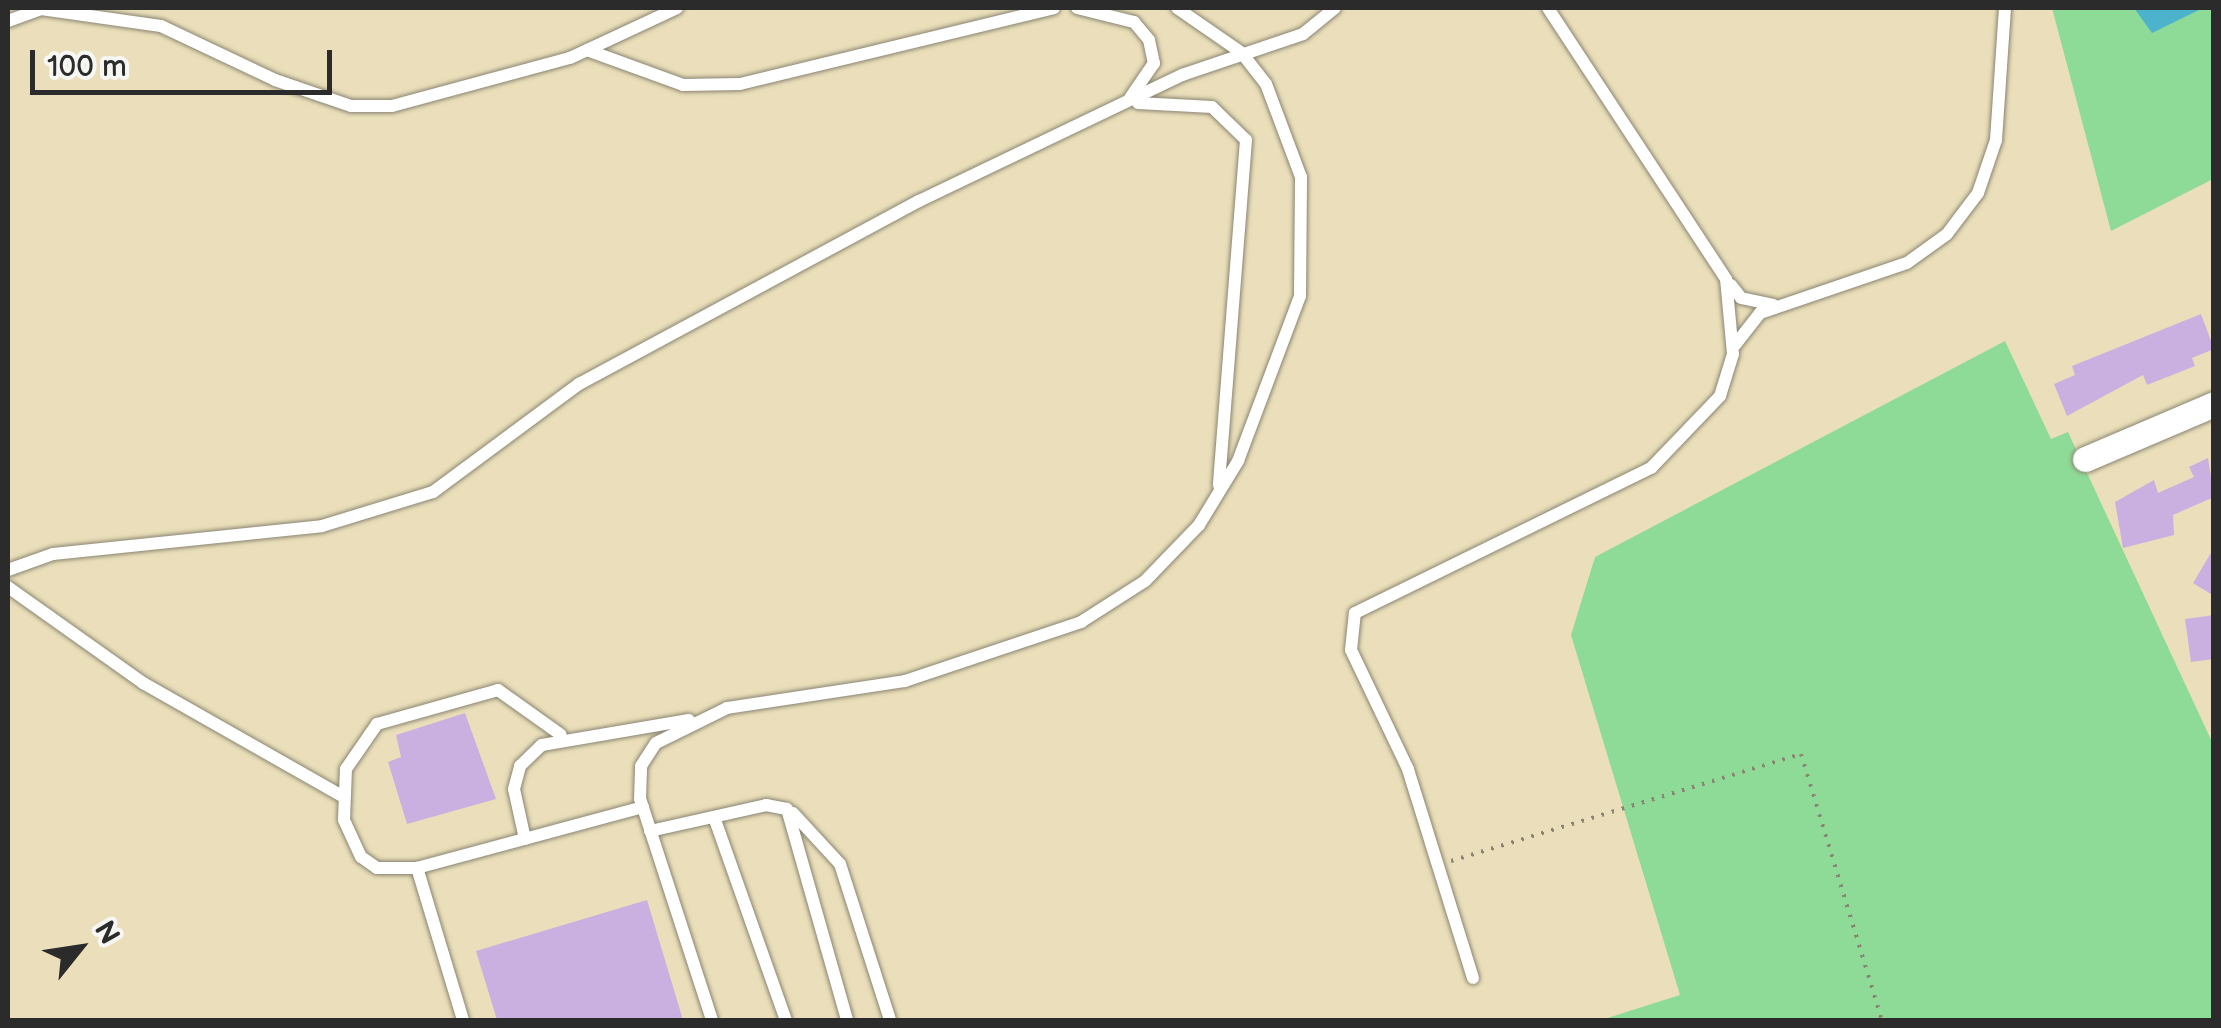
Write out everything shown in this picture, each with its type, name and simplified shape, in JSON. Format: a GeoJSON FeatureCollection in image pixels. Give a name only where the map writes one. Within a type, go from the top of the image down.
{"type":"FeatureCollection","features":[{"type":"Feature","properties":{"kind":"street"},"geometry":{"type":"LineString","coordinates":[[2086,459],[2214,404]]}},
{"type":"Feature","properties":{"kind":"lane"},"geometry":{"type":"LineString","coordinates":[[8,22],[41,9],[160,26],[351,106],[392,106],[588,50],[678,8]]}},
{"type":"Feature","properties":{"kind":"lane"},"geometry":{"type":"LineString","coordinates":[[588,50],[683,85],[740,84],[1054,8]]}},
{"type":"Feature","properties":{"kind":"lane"},"geometry":{"type":"LineString","coordinates":[[1077,8],[1134,22],[1149,40],[1147,81],[1121,106]]}},
{"type":"Feature","properties":{"kind":"lane"},"geometry":{"type":"LineString","coordinates":[[525,839],[514,789],[520,766],[560,735],[692,719],[1000,656],[1144,581],[1213,502],[1276,367],[1300,296],[1307,228],[1286,129],[1242,53],[1177,8]]}},
{"type":"Feature","properties":{"kind":"lane"},"geometry":{"type":"LineString","coordinates":[[8,570],[54,554],[388,511],[434,492],[579,384],[1006,155],[1242,53],[1302,34],[1335,8]]}},
{"type":"Feature","properties":{"kind":"lane"},"geometry":{"type":"LineString","coordinates":[[1548,8],[1740,298],[1780,305]]}},
{"type":"Feature","properties":{"kind":"lane"},"geometry":{"type":"LineString","coordinates":[[1473,978],[1408,769],[1362,684],[1352,650],[1355,613],[1652,468],[1720,396],[1734,348],[1760,313],[1907,264],[1947,234],[1978,193],[1996,140],[2005,8]]}},
{"type":"Feature","properties":{"kind":"lane"},"geometry":{"type":"LineString","coordinates":[[1121,106],[1184,99],[1212,107],[1246,140],[1226,444],[1213,502]]}},
{"type":"Feature","properties":{"kind":"lane"},"geometry":{"type":"LineString","coordinates":[[1726,279],[1734,348]]}},
{"type":"Feature","properties":{"kind":"lane"},"geometry":{"type":"LineString","coordinates":[[8,587],[128,673],[342,796]]}},
{"type":"Feature","properties":{"kind":"lane"},"geometry":{"type":"LineString","coordinates":[[560,735],[508,696],[474,690],[377,724],[346,769],[342,796],[361,857],[390,872],[418,868],[642,808]]}},
{"type":"Feature","properties":{"kind":"lane"},"geometry":{"type":"LineString","coordinates":[[692,719],[641,766],[642,808],[712,1020]]}},
{"type":"Feature","properties":{"kind":"lane"},"geometry":{"type":"LineString","coordinates":[[650,831],[714,816],[787,809],[832,847],[890,1020]]}},
{"type":"Feature","properties":{"kind":"lane"},"geometry":{"type":"LineString","coordinates":[[787,809],[801,834],[804,881],[847,1020]]}},
{"type":"Feature","properties":{"kind":"lane"},"geometry":{"type":"LineString","coordinates":[[714,816],[786,1020]]}},
{"type":"Feature","properties":{"kind":"lane"},"geometry":{"type":"LineString","coordinates":[[418,868],[464,1020]]}},
{"type":"Feature","properties":{"kind":"path"},"geometry":{"type":"LineString","coordinates":[[1440,864],[1801,754],[1882,1020]]}},
{"type":"Feature","properties":{"kind":"green space"},"geometry":{"type":"Polygon","coordinates":[[[2052,8],[2213,8],[2213,179],[2111,231],[2052,8]]]}},
{"type":"Feature","properties":{"kind":"green space"},"geometry":{"type":"Polygon","coordinates":[[[2005,341],[2051,439],[2068,432],[2213,744],[2213,1020],[1601,1020],[1680,995],[1571,635],[1595,557],[2005,341]]]}},
{"type":"Feature","properties":{"kind":"water"},"geometry":{"type":"Polygon","coordinates":[[[2134,8],[2203,8],[2152,33],[2134,8]]]}},
{"type":"Feature","properties":{"kind":"building"},"geometry":{"type":"Polygon","coordinates":[[[2201,314],[2214,349],[2192,358],[2195,366],[2147,385],[2143,375],[2067,416],[2054,384],[2075,375],[2072,366],[2201,314]]]}},
{"type":"Feature","properties":{"kind":"building"},"geometry":{"type":"Polygon","coordinates":[[[2208,458],[2214,497],[2173,515],[2174,535],[2123,548],[2115,502],[2154,480],[2158,493],[2194,477],[2189,467],[2208,458]]]}},
{"type":"Feature","properties":{"kind":"building"},"geometry":{"type":"Polygon","coordinates":[[[2214,548],[2214,596],[2193,583],[2214,548]]]}},
{"type":"Feature","properties":{"kind":"building"},"geometry":{"type":"Polygon","coordinates":[[[2214,615],[2214,659],[2191,662],[2185,619],[2214,615]]]}},
{"type":"Feature","properties":{"kind":"building"},"geometry":{"type":"Polygon","coordinates":[[[465,713],[496,799],[407,824],[388,762],[401,757],[396,735],[465,713]]]}},
{"type":"Feature","properties":{"kind":"building"},"geometry":{"type":"Polygon","coordinates":[[[647,900],[683,1020],[497,1020],[476,951],[647,900]]]}}]}
